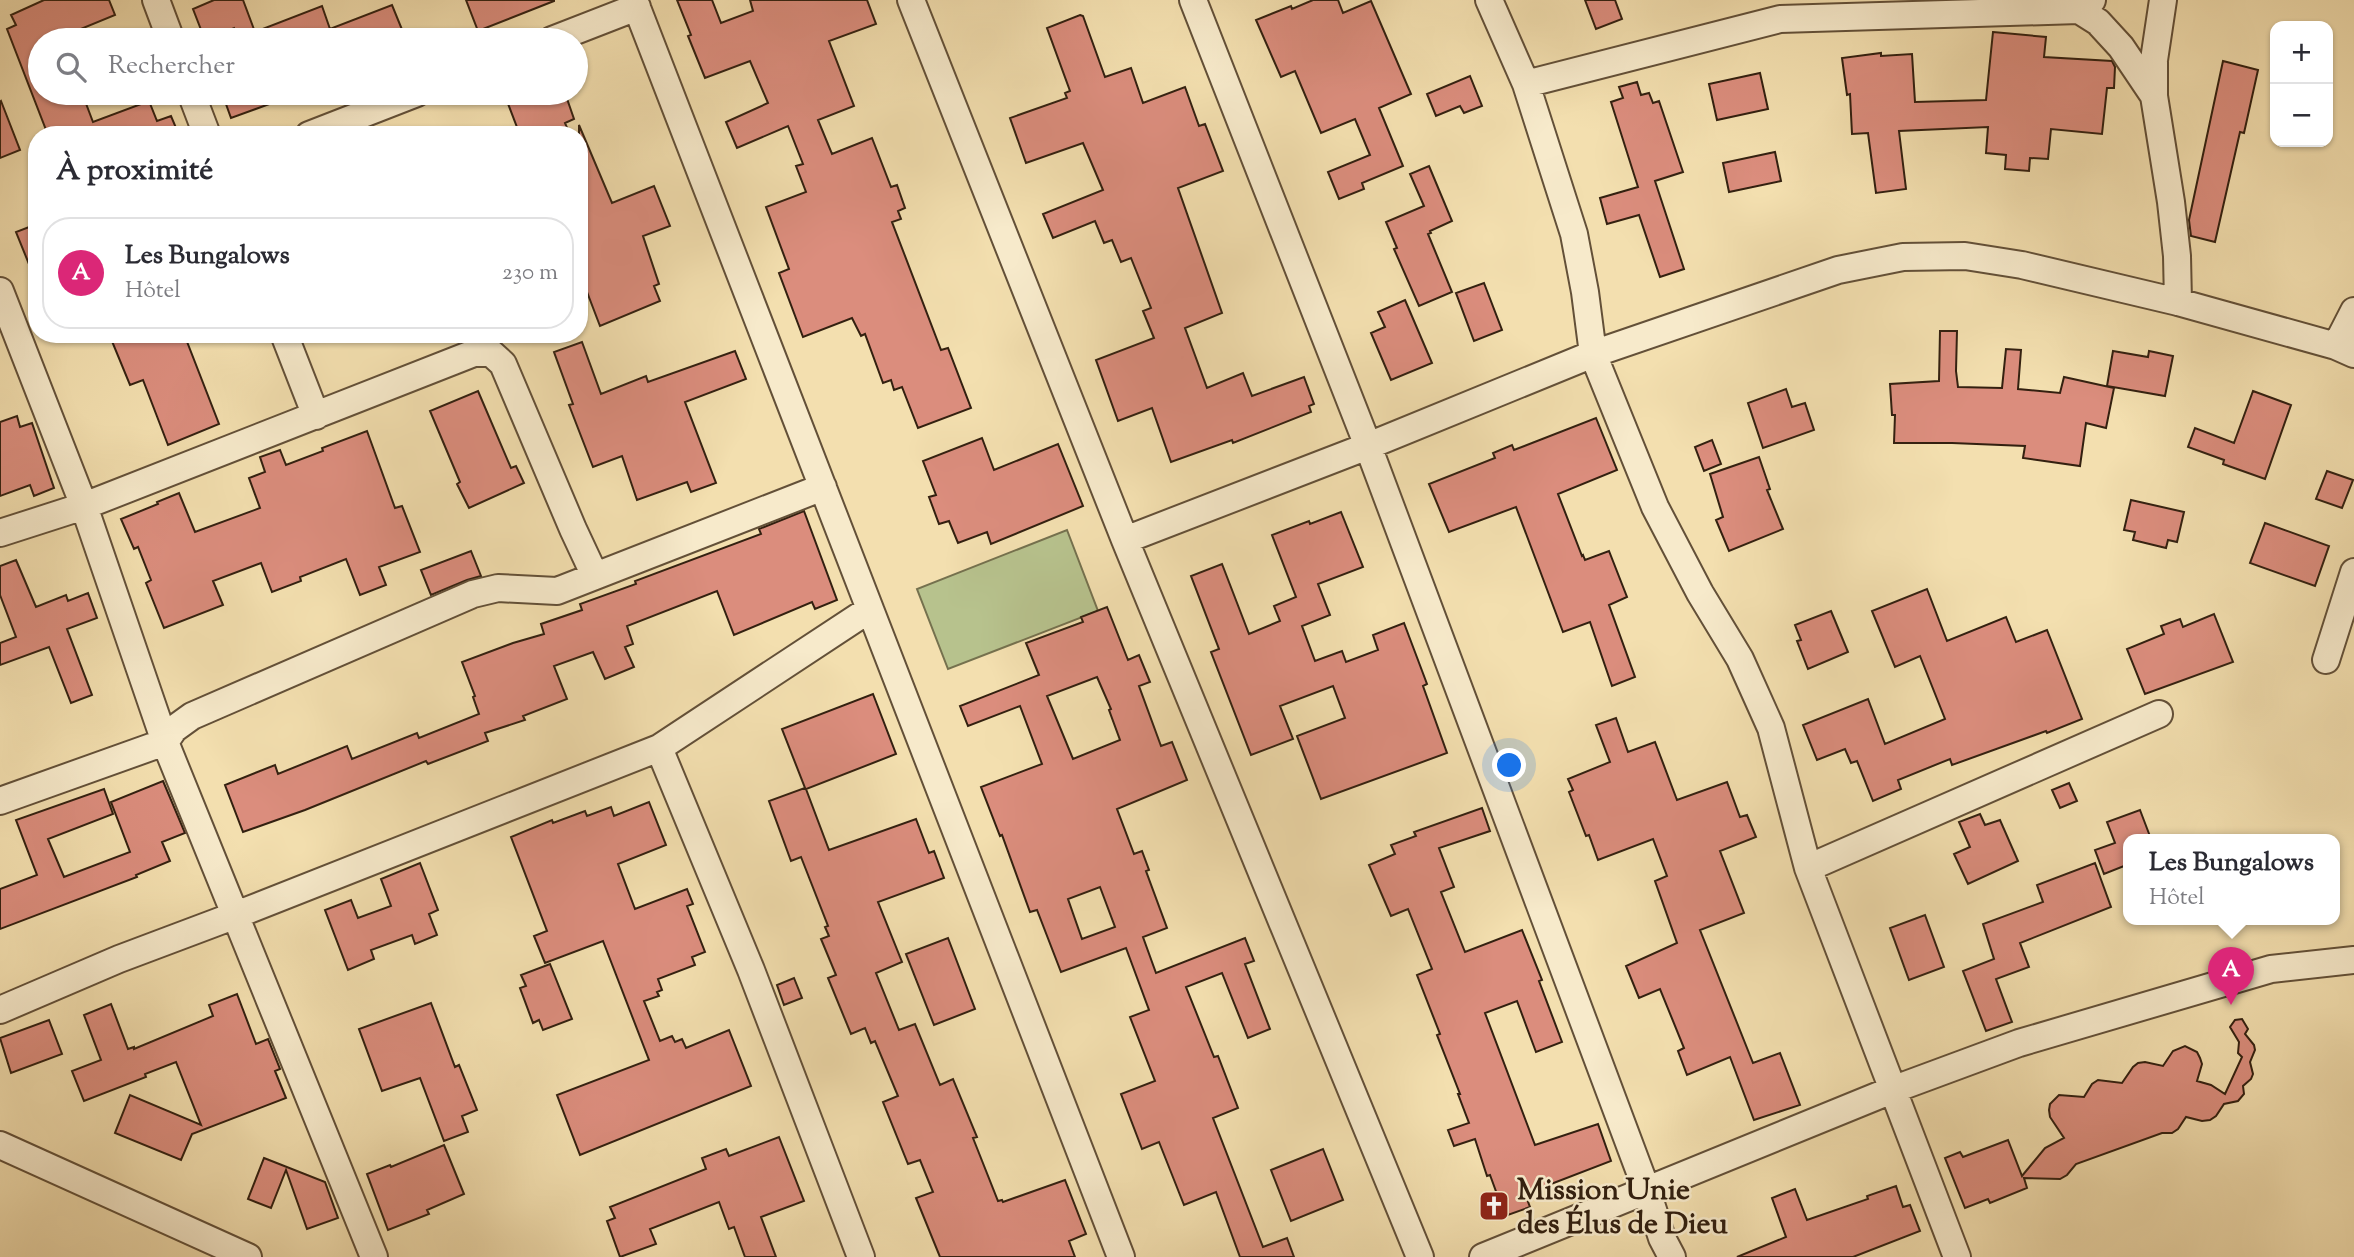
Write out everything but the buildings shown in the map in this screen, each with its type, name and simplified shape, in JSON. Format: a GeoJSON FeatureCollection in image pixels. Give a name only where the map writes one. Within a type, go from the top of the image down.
{"type":"FeatureCollection","features":[{"type":"Feature","properties":{"kind":"street"},"geometry":{"type":"LineString","coordinates":[[156,0],[166,28]]}},
{"type":"Feature","properties":{"kind":"street"},"geometry":{"type":"LineString","coordinates":[[911,0],[1125,540],[1420,1257]]}},
{"type":"Feature","properties":{"kind":"street"},"geometry":{"type":"LineString","coordinates":[[1193,0],[1368,446],[1647,1191],[1662,1238],[1672,1257]]}},
{"type":"Feature","properties":{"kind":"street"},"geometry":{"type":"LineString","coordinates":[[1489,0],[1526,84],[1574,234],[1593,354],[1655,508],[1700,593],[1740,659],[1771,728],[1808,868],[1957,1257]]}},
{"type":"Feature","properties":{"kind":"street"},"geometry":{"type":"LineString","coordinates":[[2163,0],[2154,60],[2154,96],[2171,202],[2177,256],[2178,302]]}},
{"type":"Feature","properties":{"kind":"street"},"geometry":{"type":"LineString","coordinates":[[1526,84],[1776,10],[2081,3],[2121,47],[2154,96]]}},
{"type":"Feature","properties":{"kind":"street"},"geometry":{"type":"LineString","coordinates":[[580,28],[636,4],[1121,1257]]}},
{"type":"Feature","properties":{"kind":"street"},"geometry":{"type":"LineString","coordinates":[[196,105],[204,126]]}},
{"type":"Feature","properties":{"kind":"street"},"geometry":{"type":"LineString","coordinates":[[332,126],[386,105]]}},
{"type":"Feature","properties":{"kind":"street"},"geometry":{"type":"LineString","coordinates":[[1125,540],[1368,446],[1593,354],[1838,270],[1903,257],[1965,256],[2022,265],[2178,302],[2345,350],[2354,311]]}},
{"type":"Feature","properties":{"kind":"street"},"geometry":{"type":"LineString","coordinates":[[0,291],[84,506],[165,742],[374,1257]]}},
{"type":"Feature","properties":{"kind":"street"},"geometry":{"type":"LineString","coordinates":[[288,343],[316,416]]}},
{"type":"Feature","properties":{"kind":"street"},"geometry":{"type":"LineString","coordinates":[[0,533],[84,506],[474,353],[491,353],[503,364],[595,576]]}},
{"type":"Feature","properties":{"kind":"street"},"geometry":{"type":"LineString","coordinates":[[0,801],[165,742],[174,729],[192,716],[473,594],[498,588],[557,591],[823,487]]}},
{"type":"Feature","properties":{"kind":"street"},"geometry":{"type":"LineString","coordinates":[[2326,660],[2354,572]]}},
{"type":"Feature","properties":{"kind":"street"},"geometry":{"type":"LineString","coordinates":[[0,1010],[119,959],[659,748],[870,609]]}},
{"type":"Feature","properties":{"kind":"street"},"geometry":{"type":"LineString","coordinates":[[1808,868],[2160,714]]}},
{"type":"Feature","properties":{"kind":"street"},"geometry":{"type":"LineString","coordinates":[[659,748],[751,970],[862,1257]]}},
{"type":"Feature","properties":{"kind":"street"},"geometry":{"type":"LineString","coordinates":[[1483,1257],[1892,1090],[2019,1043],[2271,969],[2354,960]]}},
{"type":"Feature","properties":{"kind":"street"},"geometry":{"type":"LineString","coordinates":[[0,1145],[248,1257]]}},
{"type":"Feature","properties":{"kind":"green space"},"geometry":{"type":"Polygon","coordinates":[[[1067,530],[1098,611],[948,669],[917,589],[1067,530]]]}},
{"type":"Feature","properties":{"kind":"place","name":"Les Bungalows"},"geometry":{"type":"Point","coordinates":[2231,1005]}},
{"type":"Feature","properties":{"kind":"place","name":"Mission Unie des Élus de Dieu"},"geometry":{"type":"Point","coordinates":[1494,1206]}}]}
